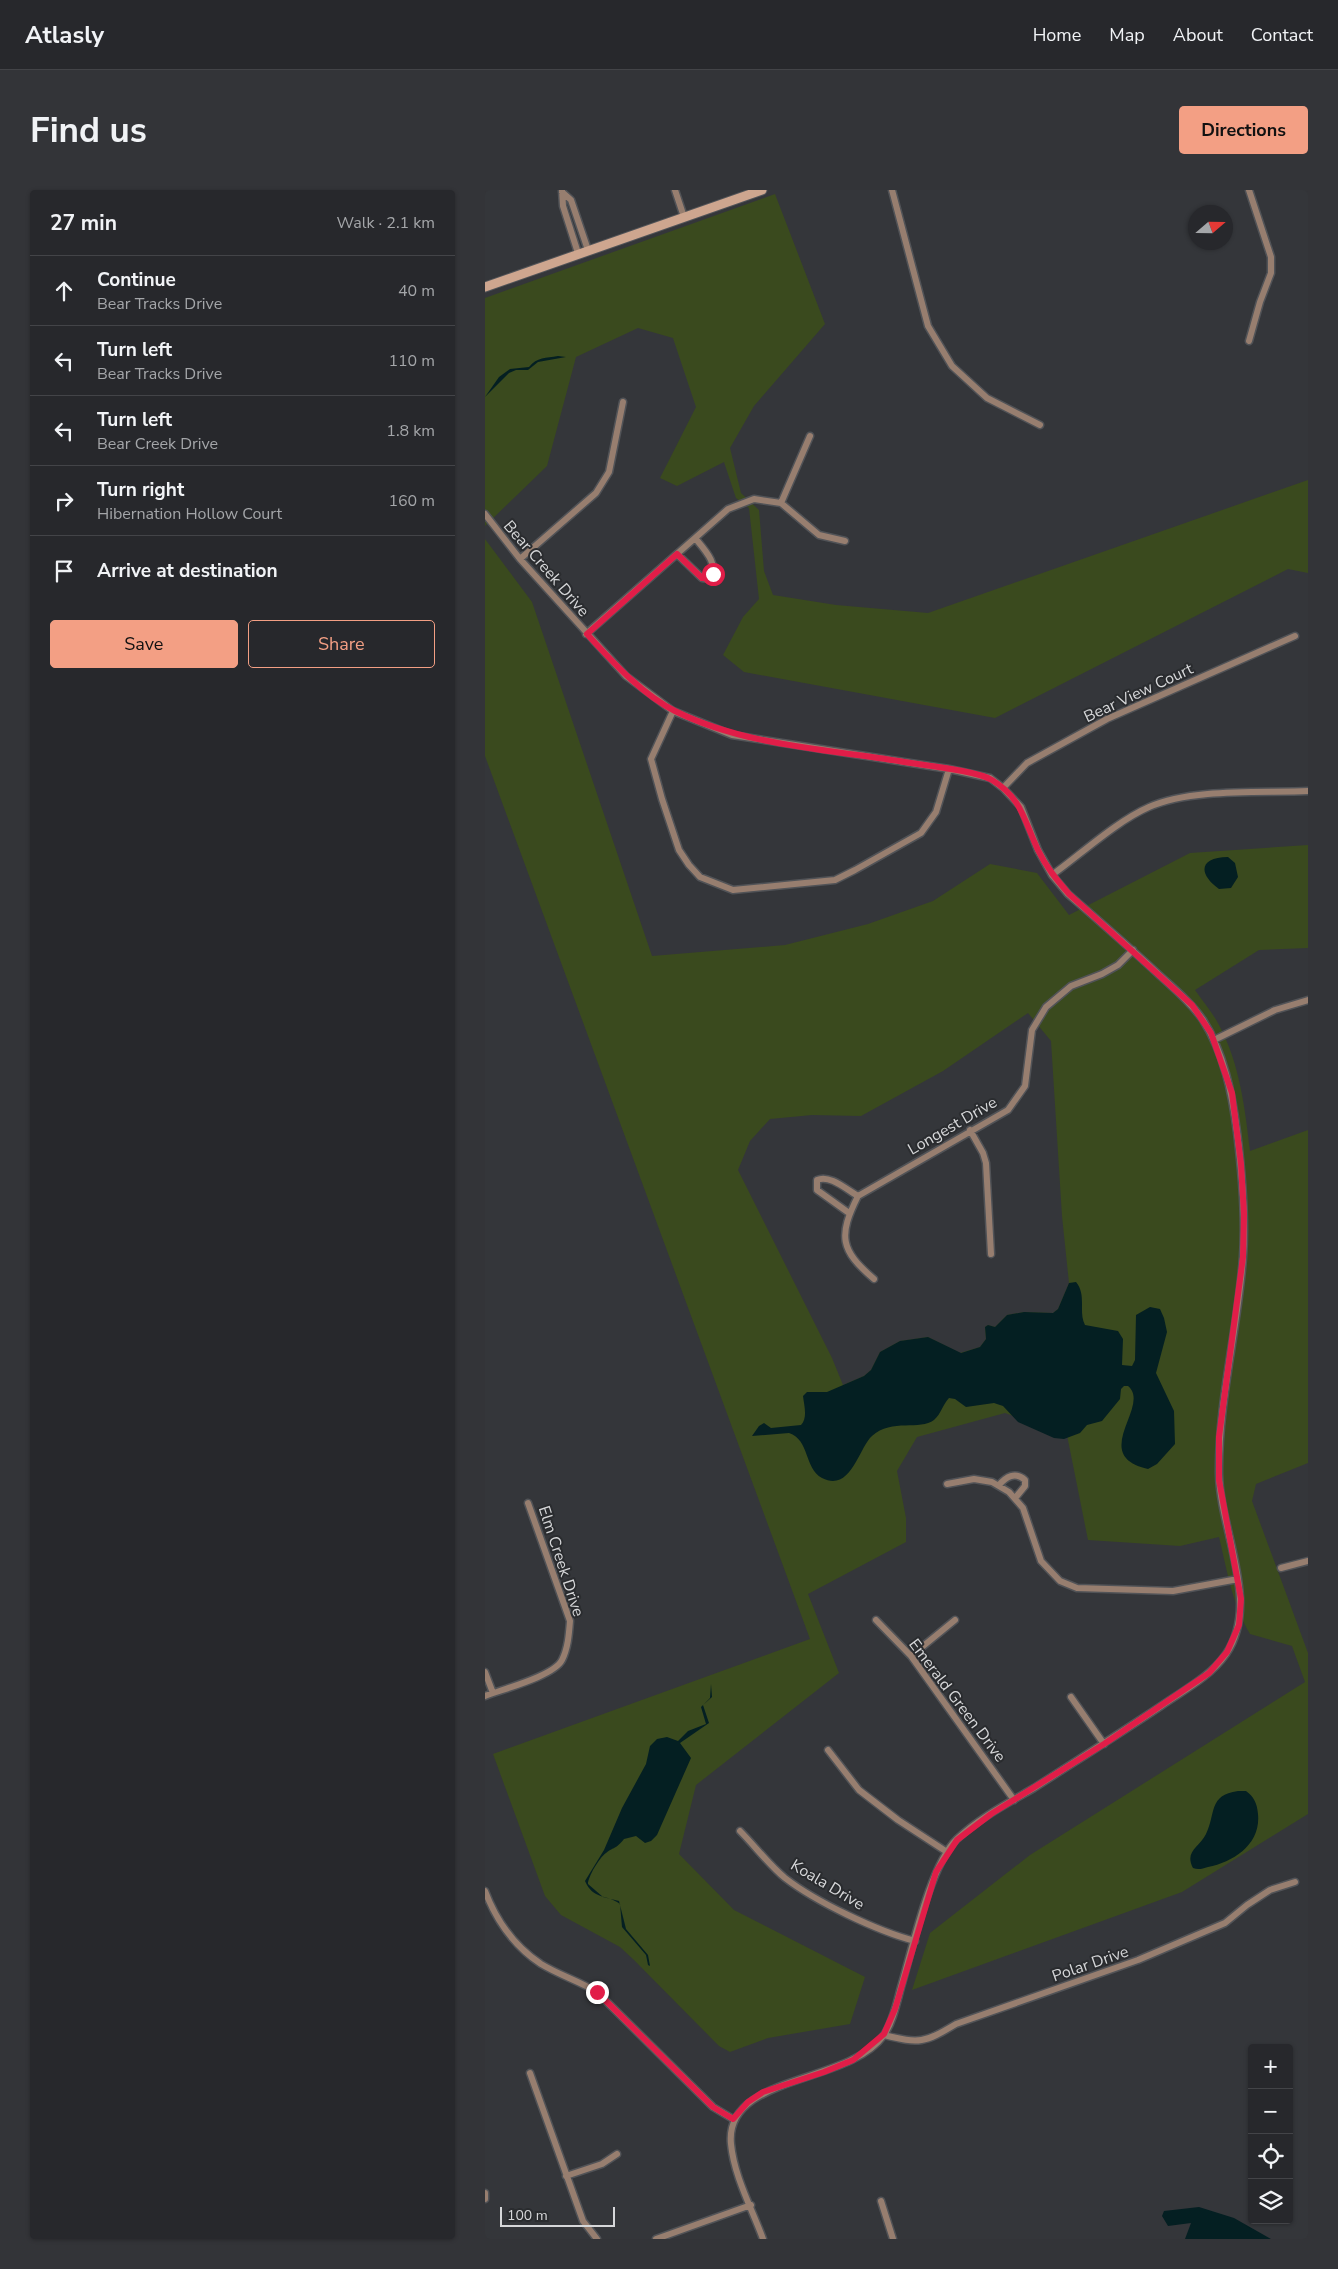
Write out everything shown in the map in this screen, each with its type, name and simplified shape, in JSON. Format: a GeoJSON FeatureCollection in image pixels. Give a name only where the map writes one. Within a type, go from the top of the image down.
{"type":"FeatureCollection","features":[{"type":"Feature","properties":{"kind":"street"},"geometry":{"type":"LineString","coordinates":[[675,190],[684,217]]}},
{"type":"Feature","properties":{"kind":"street"},"geometry":{"type":"LineString","coordinates":[[485,287],[762,190]]}},
{"type":"Feature","properties":{"kind":"street"},"geometry":{"type":"LineString","coordinates":[[892,190],[928,326],[952,366],[987,398],[1040,425]]}},
{"type":"Feature","properties":{"kind":"street"},"geometry":{"type":"LineString","coordinates":[[1249,190],[1271,257],[1271,273],[1260,302],[1249,341]]}},
{"type":"Feature","properties":{"kind":"street"},"geometry":{"type":"LineString","coordinates":[[562,191],[571,200],[589,250]]}},
{"type":"Feature","properties":{"kind":"street"},"geometry":{"type":"LineString","coordinates":[[562,191],[563,206],[578,254]]}},
{"type":"Feature","properties":{"kind":"street"},"geometry":{"type":"LineString","coordinates":[[520,559],[596,493],[609,472],[623,402]]}},
{"type":"Feature","properties":{"kind":"street"},"geometry":{"type":"LineString","coordinates":[[781,503],[810,436]]}},
{"type":"Feature","properties":{"kind":"street"},"geometry":{"type":"LineString","coordinates":[[587,634],[728,509],[753,499],[781,503],[819,535],[845,541]]}},
{"type":"Feature","properties":{"kind":"street","name":"Bear Creek Drive"},"geometry":{"type":"LineString","coordinates":[[485,514],[520,559],[626,676],[673,710],[732,734],[949,769],[989,778],[1003,788],[1021,807],[1038,850],[1053,876],[1069,894],[1192,1005],[1214,1040],[1232,1093],[1241,1164],[1244,1214],[1243,1257],[1219,1437],[1219,1480],[1241,1599],[1239,1625],[1227,1652],[1209,1673],[1104,1744],[1014,1800],[957,1840],[947,1852],[936,1872],[895,2009],[884,2034],[853,2060],[824,2072],[763,2092],[748,2102],[733,2119]]}},
{"type":"Feature","properties":{"kind":"street"},"geometry":{"type":"LineString","coordinates":[[677,554],[702,578],[710,578],[714,567],[695,538]]}},
{"type":"Feature","properties":{"kind":"street","name":"Bear View Court"},"geometry":{"type":"LineString","coordinates":[[1003,788],[1027,763],[1107,719],[1295,636]]}},
{"type":"Feature","properties":{"kind":"street"},"geometry":{"type":"LineString","coordinates":[[673,710],[651,759],[662,799],[679,850],[689,865],[700,877],[733,890],[835,880],[855,870],[921,833],[936,812],[949,769]]}},
{"type":"Feature","properties":{"kind":"street"},"geometry":{"type":"LineString","coordinates":[[1053,876],[1130,818],[1157,804],[1197,795],[1308,791]]}},
{"type":"Feature","properties":{"kind":"street","name":"Longest Drive"},"geometry":{"type":"LineString","coordinates":[[858,1196],[970,1130],[1008,1110],[1025,1086],[1032,1030],[1046,1007],[1071,986],[1118,966],[1133,950]]}},
{"type":"Feature","properties":{"kind":"street"},"geometry":{"type":"LineString","coordinates":[[1214,1040],[1275,1010],[1308,1000]]}},
{"type":"Feature","properties":{"kind":"street"},"geometry":{"type":"LineString","coordinates":[[970,1130],[983,1153],[986,1164],[991,1254]]}},
{"type":"Feature","properties":{"kind":"street"},"geometry":{"type":"LineString","coordinates":[[849,1213],[817,1190],[817,1180],[821,1178],[831,1180],[858,1196],[846,1220],[845,1242],[855,1263],[874,1279]]}},
{"type":"Feature","properties":{"kind":"street"},"geometry":{"type":"LineString","coordinates":[[999,1485],[1005,1478],[1015,1474],[1021,1476],[1025,1480],[1025,1486],[1016,1497]]}},
{"type":"Feature","properties":{"kind":"street"},"geometry":{"type":"LineString","coordinates":[[947,1484],[974,1479],[999,1485],[1016,1497],[1023,1508],[1041,1560],[1060,1581],[1077,1588],[1173,1591],[1237,1579]]}},
{"type":"Feature","properties":{"kind":"street","name":"Elm Creek Drive"},"geometry":{"type":"LineString","coordinates":[[485,1696],[547,1673],[562,1661],[568,1640],[570,1621],[529,1503]]}},
{"type":"Feature","properties":{"kind":"street"},"geometry":{"type":"LineString","coordinates":[[1281,1568],[1308,1561]]}},
{"type":"Feature","properties":{"kind":"street","name":"Emerald Green Drive"},"geometry":{"type":"LineString","coordinates":[[877,1620],[911,1656],[1014,1800]]}},
{"type":"Feature","properties":{"kind":"street"},"geometry":{"type":"LineString","coordinates":[[911,1656],[955,1620]]}},
{"type":"Feature","properties":{"kind":"street"},"geometry":{"type":"LineString","coordinates":[[485,1672],[493,1693]]}},
{"type":"Feature","properties":{"kind":"street"},"geometry":{"type":"LineString","coordinates":[[1071,1697],[1104,1744]]}},
{"type":"Feature","properties":{"kind":"street"},"geometry":{"type":"LineString","coordinates":[[828,1750],[859,1790],[898,1820],[947,1852]]}},
{"type":"Feature","properties":{"kind":"street","name":"Koala Drive"},"geometry":{"type":"LineString","coordinates":[[740,1831],[785,1877],[819,1898],[887,1934],[915,1942]]}},
{"type":"Feature","properties":{"kind":"street","name":"Polar Drive"},"geometry":{"type":"LineString","coordinates":[[884,2034],[912,2042],[934,2037],[956,2024],[1138,1960],[1225,1923],[1247,1905],[1270,1890],[1295,1882]]}},
{"type":"Feature","properties":{"kind":"street"},"geometry":{"type":"LineString","coordinates":[[485,1891],[490,1904],[511,1938],[541,1964],[597,1992],[713,2107],[733,2119],[730,2137],[733,2158],[763,2239]]}},
{"type":"Feature","properties":{"kind":"street"},"geometry":{"type":"LineString","coordinates":[[530,2072],[583,2221],[597,2239]]}},
{"type":"Feature","properties":{"kind":"street"},"geometry":{"type":"LineString","coordinates":[[566,2176],[601,2164],[617,2154]]}},
{"type":"Feature","properties":{"kind":"street"},"geometry":{"type":"LineString","coordinates":[[485,2194],[485,2199]]}},
{"type":"Feature","properties":{"kind":"street"},"geometry":{"type":"LineString","coordinates":[[881,2201],[893,2239]]}},
{"type":"Feature","properties":{"kind":"street"},"geometry":{"type":"LineString","coordinates":[[656,2239],[751,2205]]}},
{"type":"Feature","properties":{"kind":"green space"},"geometry":{"type":"Polygon","coordinates":[[[775,194],[825,324],[754,406],[730,448],[741,493],[759,510],[764,571],[773,595],[836,605],[928,613],[1308,480],[1308,573],[1288,569],[995,718],[744,672],[723,655],[743,617],[759,599],[749,508],[736,498],[724,462],[677,486],[660,478],[696,407],[673,338],[638,328],[576,357],[547,466],[485,526],[485,298],[775,194]]]}},
{"type":"Feature","properties":{"kind":"green space"},"geometry":{"type":"Polygon","coordinates":[[[485,539],[532,602],[652,956],[785,945],[868,924],[933,901],[990,864],[1037,873],[1069,915],[1190,853],[1308,845],[1308,948],[1259,950],[1195,990],[1217,1021],[1232,1055],[1244,1103],[1250,1151],[1308,1130],[1308,1463],[1256,1484],[1252,1501],[1308,1653],[1308,1814],[1182,1892],[912,1990],[930,1933],[1030,1855],[1305,1682],[1292,1646],[1250,1634],[1234,1599],[1219,1537],[1180,1546],[1088,1540],[1067,1435],[1005,1413],[917,1437],[897,1471],[906,1518],[906,1542],[808,1594],[839,1673],[696,1785],[679,1854],[734,1910],[865,1977],[850,2024],[768,2038],[730,2052],[719,2046],[620,1947],[561,1915],[545,1896],[493,1754],[810,1639],[485,756],[485,539]],[[1028,1013],[943,1071],[861,1116],[812,1115],[770,1119],[750,1141],[738,1170],[832,1358],[843,1385],[864,1376],[871,1370],[880,1352],[900,1341],[928,1337],[960,1353],[980,1347],[986,1339],[985,1327],[988,1325],[995,1327],[1007,1315],[1024,1312],[1053,1313],[1058,1309],[1069,1283],[1062,1216],[1051,1041],[1028,1013]]]}},
{"type":"Feature","properties":{"kind":"water"},"geometry":{"type":"Polygon","coordinates":[[[558,356],[566,357],[538,362],[528,370],[516,370],[509,373],[485,397],[499,377],[510,369],[529,367],[539,360],[558,356]]]}},
{"type":"Feature","properties":{"kind":"water"},"geometry":{"type":"Polygon","coordinates":[[[1228,857],[1235,863],[1238,877],[1231,888],[1219,889],[1207,877],[1205,867],[1212,860],[1228,857]]]}},
{"type":"Feature","properties":{"kind":"water"},"geometry":{"type":"Polygon","coordinates":[[[1076,1282],[1081,1292],[1082,1315],[1085,1325],[1118,1331],[1123,1339],[1122,1365],[1132,1366],[1135,1360],[1136,1315],[1150,1307],[1160,1309],[1164,1318],[1167,1332],[1156,1373],[1174,1411],[1175,1444],[1157,1464],[1148,1469],[1131,1462],[1123,1453],[1122,1442],[1133,1405],[1133,1395],[1128,1386],[1124,1386],[1121,1389],[1120,1399],[1102,1421],[1087,1425],[1080,1433],[1064,1439],[1054,1438],[1018,1422],[1003,1406],[994,1403],[966,1407],[955,1399],[949,1398],[936,1418],[928,1423],[888,1427],[872,1436],[847,1474],[840,1479],[832,1481],[822,1478],[816,1473],[800,1442],[789,1433],[752,1436],[759,1426],[764,1423],[771,1428],[801,1425],[805,1415],[803,1396],[807,1392],[827,1392],[864,1376],[871,1370],[880,1352],[900,1341],[928,1337],[961,1353],[980,1347],[986,1339],[985,1327],[988,1325],[995,1327],[1007,1315],[1024,1312],[1053,1313],[1058,1309],[1069,1283],[1076,1282]]]}},
{"type":"Feature","properties":{"kind":"water"},"geometry":{"type":"Polygon","coordinates":[[[711,1684],[712,1697],[703,1705],[710,1698],[711,1684]]]}},
{"type":"Feature","properties":{"kind":"water"},"geometry":{"type":"Polygon","coordinates":[[[703,1705],[709,1723],[680,1743],[691,1758],[657,1835],[651,1841],[645,1843],[636,1836],[624,1839],[603,1855],[588,1884],[602,1896],[592,1891],[585,1881],[604,1850],[622,1808],[646,1764],[650,1746],[657,1739],[667,1737],[678,1741],[688,1731],[706,1724],[701,1707],[703,1705]]]}},
{"type":"Feature","properties":{"kind":"water"},"geometry":{"type":"Polygon","coordinates":[[[1238,1791],[1249,1793],[1257,1807],[1258,1825],[1250,1843],[1236,1856],[1218,1865],[1202,1869],[1193,1868],[1190,1857],[1206,1834],[1214,1806],[1217,1801],[1228,1793],[1238,1791]]]}},
{"type":"Feature","properties":{"kind":"water"},"geometry":{"type":"Polygon","coordinates":[[[620,1906],[626,1929],[648,1955],[650,1966],[648,1965],[646,1955],[622,1927],[620,1906]]]}},
{"type":"Feature","properties":{"kind":"water"},"geometry":{"type":"Polygon","coordinates":[[[1199,2207],[1234,2218],[1271,2239],[1185,2239],[1191,2223],[1168,2226],[1162,2216],[1164,2211],[1199,2207]]]}},
{"type":"Feature","properties":{"kind":"route"},"geometry":{"type":"LineString","coordinates":[[597,1992],[713,2107],[733,2119],[748,2102],[763,2092],[824,2072],[853,2060],[867,2051],[884,2034],[895,2009],[936,1872],[947,1852],[957,1840],[991,1814],[1104,1744],[1209,1673],[1227,1652],[1239,1625],[1241,1599],[1219,1480],[1219,1437],[1243,1257],[1244,1214],[1241,1164],[1232,1093],[1211,1033],[1192,1005],[1069,894],[1053,876],[1038,850],[1031,828],[1021,807],[1003,788],[989,778],[949,769],[732,734],[673,710],[626,676],[587,634],[677,554],[702,578],[710,578],[713,574]]}}]}
